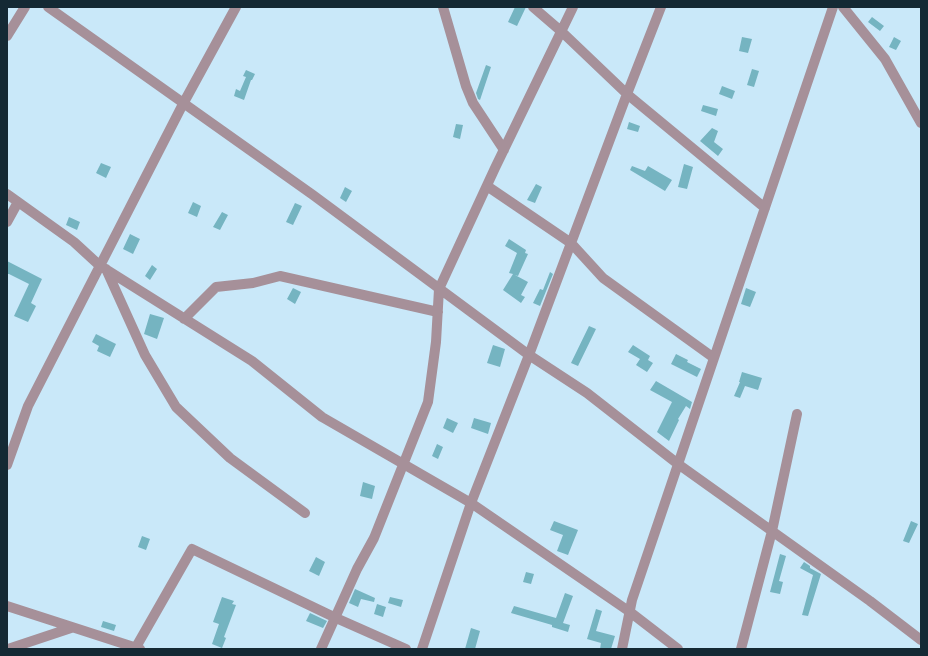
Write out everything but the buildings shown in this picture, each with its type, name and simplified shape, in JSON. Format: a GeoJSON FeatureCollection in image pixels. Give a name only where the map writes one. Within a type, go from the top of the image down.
{"type":"FeatureCollection","features":[{"type":"Feature","properties":{"kind":"street"},"geometry":{"type":"LineString","coordinates":[[7,36],[25,7]]}},
{"type":"Feature","properties":{"kind":"street"},"geometry":{"type":"LineString","coordinates":[[48,7],[313,195],[529,355],[587,393],[678,464],[870,601],[921,640]]}},
{"type":"Feature","properties":{"kind":"street"},"geometry":{"type":"LineString","coordinates":[[7,465],[28,406],[103,267],[183,104],[236,7]]}},
{"type":"Feature","properties":{"kind":"street"},"geometry":{"type":"LineString","coordinates":[[443,7],[466,86],[473,104],[504,150]]}},
{"type":"Feature","properties":{"kind":"street"},"geometry":{"type":"LineString","coordinates":[[533,7],[562,32],[627,94],[765,208]]}},
{"type":"Feature","properties":{"kind":"street"},"geometry":{"type":"LineString","coordinates":[[321,649],[357,569],[374,538],[428,402],[436,342],[439,289],[573,7]]}},
{"type":"Feature","properties":{"kind":"street"},"geometry":{"type":"LineString","coordinates":[[422,649],[471,503],[529,355],[661,7]]}},
{"type":"Feature","properties":{"kind":"street"},"geometry":{"type":"LineString","coordinates":[[622,649],[632,600],[833,7]]}},
{"type":"Feature","properties":{"kind":"street"},"geometry":{"type":"LineString","coordinates":[[842,7],[885,59],[921,123]]}},
{"type":"Feature","properties":{"kind":"street"},"geometry":{"type":"LineString","coordinates":[[487,186],[571,243],[603,278],[714,358]]}},
{"type":"Feature","properties":{"kind":"street"},"geometry":{"type":"LineString","coordinates":[[7,194],[74,242],[103,267],[252,361],[322,417],[471,503],[630,612],[678,649]]}},
{"type":"Feature","properties":{"kind":"street"},"geometry":{"type":"LineString","coordinates":[[7,222],[18,202]]}},
{"type":"Feature","properties":{"kind":"street"},"geometry":{"type":"LineString","coordinates":[[103,267],[145,355],[176,407],[230,458],[306,513]]}},
{"type":"Feature","properties":{"kind":"street"},"geometry":{"type":"LineString","coordinates":[[184,319],[216,287],[253,283],[280,276],[438,312]]}},
{"type":"Feature","properties":{"kind":"street"},"geometry":{"type":"LineString","coordinates":[[742,649],[772,531],[797,414]]}},
{"type":"Feature","properties":{"kind":"street"},"geometry":{"type":"LineString","coordinates":[[7,606],[71,628],[138,648],[192,549],[336,618],[406,649]]}},
{"type":"Feature","properties":{"kind":"street"},"geometry":{"type":"LineString","coordinates":[[8,649],[71,628]]}}]}
